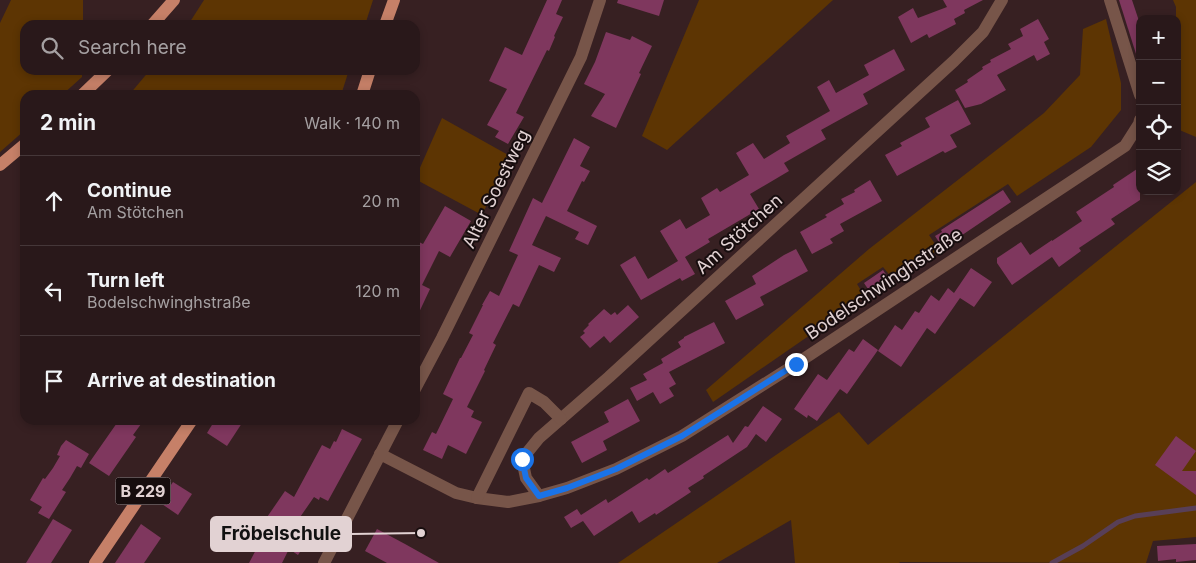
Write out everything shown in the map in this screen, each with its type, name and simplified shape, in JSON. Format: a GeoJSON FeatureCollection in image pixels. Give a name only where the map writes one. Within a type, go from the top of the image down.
{"type":"FeatureCollection","features":[{"type":"Feature","properties":{"kind":"main road"},"geometry":{"type":"LineString","coordinates":[[156,20],[174,0]]}},
{"type":"Feature","properties":{"kind":"main road"},"geometry":{"type":"LineString","coordinates":[[387,20],[394,0]]}},
{"type":"Feature","properties":{"kind":"main road"},"geometry":{"type":"LineString","coordinates":[[87,90],[103,75]]}},
{"type":"Feature","properties":{"kind":"main road"},"geometry":{"type":"LineString","coordinates":[[364,90],[368,75]]}},
{"type":"Feature","properties":{"kind":"main road"},"geometry":{"type":"LineString","coordinates":[[0,165],[20,148]]}},
{"type":"Feature","properties":{"kind":"main road","name":"B 229"},"geometry":{"type":"LineString","coordinates":[[95,563],[189,425]]}},
{"type":"Feature","properties":{"kind":"street","name":"Alter Soestweg"},"geometry":{"type":"LineString","coordinates":[[420,380],[581,57],[600,0]]}},
{"type":"Feature","properties":{"kind":"street","name":"Am Stötchen"},"geometry":{"type":"LineString","coordinates":[[539,496],[526,478],[522,459],[539,438],[609,377],[954,61],[983,32],[1002,0]]}},
{"type":"Feature","properties":{"kind":"street"},"geometry":{"type":"LineString","coordinates":[[1110,0],[1136,82]]}},
{"type":"Feature","properties":{"kind":"street","name":"Bodelschwinghstraße"},"geometry":{"type":"LineString","coordinates":[[380,454],[456,493],[508,502],[567,488],[616,469],[682,436],[796,364],[1125,146],[1136,129]]}},
{"type":"Feature","properties":{"kind":"street"},"geometry":{"type":"LineString","coordinates":[[477,498],[529,393],[544,402],[561,419]]}},
{"type":"Feature","properties":{"kind":"street"},"geometry":{"type":"LineString","coordinates":[[324,563],[395,425]]}},
{"type":"Feature","properties":{"kind":"shaded area"},"geometry":{"type":"Polygon","coordinates":[[[11,0],[83,0],[83,20],[20,20],[20,75],[82,75],[82,77],[68,90],[20,90],[20,134],[0,152],[0,23],[11,0]]]}},
{"type":"Feature","properties":{"kind":"shaded area"},"geometry":{"type":"Polygon","coordinates":[[[204,0],[373,0],[367,20],[191,20],[204,0]]]}},
{"type":"Feature","properties":{"kind":"shaded area"},"geometry":{"type":"Polygon","coordinates":[[[699,0],[833,0],[667,150],[642,136],[699,0]]]}},
{"type":"Feature","properties":{"kind":"shaded area"},"geometry":{"type":"Polygon","coordinates":[[[1173,0],[1196,0],[1196,137],[1181,131],[1181,15],[1176,15],[1176,7],[1173,0]]]}},
{"type":"Feature","properties":{"kind":"shaded area"},"geometry":{"type":"Polygon","coordinates":[[[1106,19],[1121,83],[1121,110],[1091,147],[1017,196],[1008,184],[929,235],[939,250],[892,278],[883,267],[857,284],[865,297],[713,402],[706,390],[869,249],[1044,113],[1080,75],[1083,29],[1106,19]]]}},
{"type":"Feature","properties":{"kind":"shaded area"},"geometry":{"type":"Polygon","coordinates":[[[146,75],[347,75],[343,90],[133,90],[146,75]]]}},
{"type":"Feature","properties":{"kind":"shaded area"},"geometry":{"type":"Polygon","coordinates":[[[442,118],[510,156],[482,215],[420,182],[420,168],[442,118]]]}},
{"type":"Feature","properties":{"kind":"shaded area"},"geometry":{"type":"Polygon","coordinates":[[[1196,182],[1196,537],[1153,541],[1146,563],[795,563],[791,520],[717,563],[618,563],[839,412],[868,445],[1196,182]]]}},
{"type":"Feature","properties":{"kind":"building"},"geometry":{"type":"Polygon","coordinates":[[[547,0],[562,0],[556,14],[563,17],[549,51],[547,50],[516,113],[524,117],[508,144],[495,137],[499,131],[487,125],[507,89],[489,81],[505,47],[522,55],[547,0]]]}},
{"type":"Feature","properties":{"kind":"building"},"geometry":{"type":"Polygon","coordinates":[[[618,0],[664,0],[659,16],[617,3],[618,0]]]}},
{"type":"Feature","properties":{"kind":"building"},"geometry":{"type":"Polygon","coordinates":[[[943,0],[983,0],[964,10],[965,13],[954,19],[956,24],[929,38],[927,34],[911,43],[898,17],[913,8],[918,18],[947,7],[943,0]]]}},
{"type":"Feature","properties":{"kind":"building"},"geometry":{"type":"Polygon","coordinates":[[[1119,0],[1132,0],[1137,15],[1136,54],[1119,0]]]}},
{"type":"Feature","properties":{"kind":"building"},"geometry":{"type":"Polygon","coordinates":[[[1038,19],[1049,39],[1044,42],[1050,54],[1037,61],[1034,55],[997,75],[1006,90],[981,104],[965,108],[955,90],[968,82],[967,80],[991,62],[990,60],[1011,49],[1008,44],[1023,36],[1020,29],[1038,19]]]}},
{"type":"Feature","properties":{"kind":"building"},"geometry":{"type":"Polygon","coordinates":[[[606,32],[630,40],[632,36],[652,46],[616,128],[591,116],[605,94],[584,84],[595,62],[606,32]]]}},
{"type":"Feature","properties":{"kind":"building"},"geometry":{"type":"Polygon","coordinates":[[[894,49],[905,70],[863,94],[868,104],[821,130],[826,139],[784,163],[789,171],[750,194],[759,209],[708,239],[710,242],[685,257],[695,274],[682,281],[680,278],[641,300],[620,265],[635,256],[648,279],[678,261],[660,231],[680,219],[686,229],[710,215],[701,198],[717,188],[720,192],[749,175],[736,153],[753,143],[764,159],[790,143],[786,136],[830,111],[817,87],[829,80],[836,93],[869,75],[864,65],[894,49]]]}},
{"type":"Feature","properties":{"kind":"building"},"geometry":{"type":"Polygon","coordinates":[[[958,100],[971,124],[950,135],[957,147],[945,153],[943,151],[897,176],[885,155],[902,146],[900,143],[930,127],[925,118],[958,100]]]}},
{"type":"Feature","properties":{"kind":"building"},"geometry":{"type":"Polygon","coordinates":[[[574,138],[590,147],[580,166],[590,171],[584,182],[582,181],[567,211],[597,226],[588,245],[575,239],[579,232],[546,216],[532,245],[561,258],[554,272],[539,265],[519,307],[513,304],[493,343],[496,345],[467,407],[474,411],[471,417],[482,422],[466,454],[448,445],[442,459],[423,450],[432,432],[436,434],[453,399],[443,394],[473,335],[469,333],[482,305],[490,291],[499,296],[518,255],[509,251],[533,198],[542,203],[574,138]]]}},
{"type":"Feature","properties":{"kind":"building"},"geometry":{"type":"Polygon","coordinates":[[[1136,170],[1136,195],[1140,195],[1140,200],[1111,219],[1115,224],[1079,248],[1081,251],[1059,267],[1052,257],[1012,285],[997,263],[997,258],[1021,242],[1030,255],[1082,221],[1076,212],[1114,187],[1113,185],[1136,170]]]}},
{"type":"Feature","properties":{"kind":"building"},"geometry":{"type":"Polygon","coordinates":[[[870,180],[882,201],[840,224],[844,231],[830,239],[833,243],[812,254],[800,232],[827,217],[825,215],[844,204],[841,199],[855,192],[854,190],[870,180]]]}},
{"type":"Feature","properties":{"kind":"building"},"geometry":{"type":"Polygon","coordinates":[[[1003,190],[1011,202],[943,248],[935,236],[942,232],[941,230],[1003,190]]]}},
{"type":"Feature","properties":{"kind":"building"},"geometry":{"type":"Polygon","coordinates":[[[445,206],[471,221],[450,257],[439,251],[422,285],[430,289],[420,310],[420,242],[423,244],[445,206]]]}},
{"type":"Feature","properties":{"kind":"building"},"geometry":{"type":"Polygon","coordinates":[[[796,249],[808,271],[760,297],[764,305],[736,320],[725,301],[756,284],[752,276],[796,249]]]}},
{"type":"Feature","properties":{"kind":"building"},"geometry":{"type":"Polygon","coordinates":[[[971,268],[992,282],[974,307],[960,298],[935,334],[927,328],[901,367],[878,351],[895,325],[902,330],[915,311],[919,313],[931,295],[939,301],[948,288],[954,293],[971,268]]]}},
{"type":"Feature","properties":{"kind":"building"},"geometry":{"type":"Polygon","coordinates":[[[883,270],[891,282],[872,295],[864,283],[883,270]]]}},
{"type":"Feature","properties":{"kind":"building"},"geometry":{"type":"Polygon","coordinates":[[[628,305],[639,317],[610,343],[604,336],[590,348],[580,337],[585,333],[583,331],[588,324],[604,309],[611,315],[615,312],[617,315],[628,305]]]}},
{"type":"Feature","properties":{"kind":"building"},"geometry":{"type":"Polygon","coordinates":[[[714,322],[725,343],[669,372],[676,384],[669,388],[674,396],[660,404],[653,392],[637,401],[630,388],[647,380],[643,374],[663,363],[661,359],[681,347],[678,342],[684,337],[714,322]]]}},
{"type":"Feature","properties":{"kind":"building"},"geometry":{"type":"Polygon","coordinates":[[[863,339],[878,350],[847,394],[840,389],[817,421],[808,415],[807,418],[794,409],[818,374],[827,380],[849,349],[854,352],[863,339]]]}},
{"type":"Feature","properties":{"kind":"building"},"geometry":{"type":"Polygon","coordinates":[[[628,399],[640,421],[603,441],[607,450],[582,463],[571,442],[609,422],[604,412],[628,399]]]}},
{"type":"Feature","properties":{"kind":"building"},"geometry":{"type":"Polygon","coordinates":[[[763,406],[782,419],[766,442],[756,434],[747,447],[703,476],[704,478],[688,488],[691,492],[656,515],[655,513],[639,523],[632,511],[594,536],[583,521],[571,528],[564,517],[577,509],[581,515],[606,499],[608,503],[665,469],[668,473],[728,435],[733,443],[745,426],[748,427],[763,406]]]}},
{"type":"Feature","properties":{"kind":"building"},"geometry":{"type":"Polygon","coordinates":[[[116,425],[140,425],[133,435],[136,437],[109,476],[89,463],[116,425]]]}},
{"type":"Feature","properties":{"kind":"building"},"geometry":{"type":"Polygon","coordinates":[[[212,425],[241,425],[227,446],[207,433],[212,425]]]}},
{"type":"Feature","properties":{"kind":"building"},"geometry":{"type":"Polygon","coordinates":[[[342,429],[362,439],[328,501],[320,497],[319,500],[314,497],[287,536],[298,533],[296,537],[306,543],[298,555],[289,549],[282,563],[249,563],[258,546],[284,538],[263,523],[285,491],[294,497],[322,445],[330,449],[334,441],[336,442],[342,429]]]}},
{"type":"Feature","properties":{"kind":"building"},"geometry":{"type":"Polygon","coordinates":[[[1176,436],[1196,451],[1182,471],[1196,471],[1196,495],[1155,465],[1176,436]]]}},
{"type":"Feature","properties":{"kind":"building"},"geometry":{"type":"Polygon","coordinates":[[[66,440],[89,454],[81,468],[77,466],[62,490],[66,492],[49,519],[38,513],[42,507],[30,500],[43,478],[45,479],[53,468],[60,456],[57,455],[61,446],[66,440]]]}},
{"type":"Feature","properties":{"kind":"building"},"geometry":{"type":"Polygon","coordinates":[[[173,482],[192,494],[178,515],[159,502],[173,482]]]}},
{"type":"Feature","properties":{"kind":"building"},"geometry":{"type":"Polygon","coordinates":[[[53,519],[72,530],[51,563],[26,563],[53,519]]]}},
{"type":"Feature","properties":{"kind":"building"},"geometry":{"type":"Polygon","coordinates":[[[141,524],[161,538],[144,563],[115,563],[141,524]]]}},
{"type":"Feature","properties":{"kind":"building"},"geometry":{"type":"Polygon","coordinates":[[[377,529],[439,563],[387,563],[365,551],[377,529]]]}},
{"type":"Feature","properties":{"kind":"building"},"geometry":{"type":"Polygon","coordinates":[[[1196,544],[1196,560],[1176,562],[1176,559],[1158,561],[1157,546],[1196,544]]]}},
{"type":"Feature","properties":{"kind":"waterway"},"geometry":{"type":"LineString","coordinates":[[1052,563],[1083,546],[1118,522],[1135,516],[1196,508]]}},
{"type":"Feature","properties":{"kind":"place","name":"Fröbelschule"},"geometry":{"type":"Point","coordinates":[421,533]}},
{"type":"Feature","properties":{"kind":"route"},"geometry":{"type":"LineString","coordinates":[[522,459],[526,478],[539,496],[567,488],[616,469],[682,436],[796,364]]}}]}
